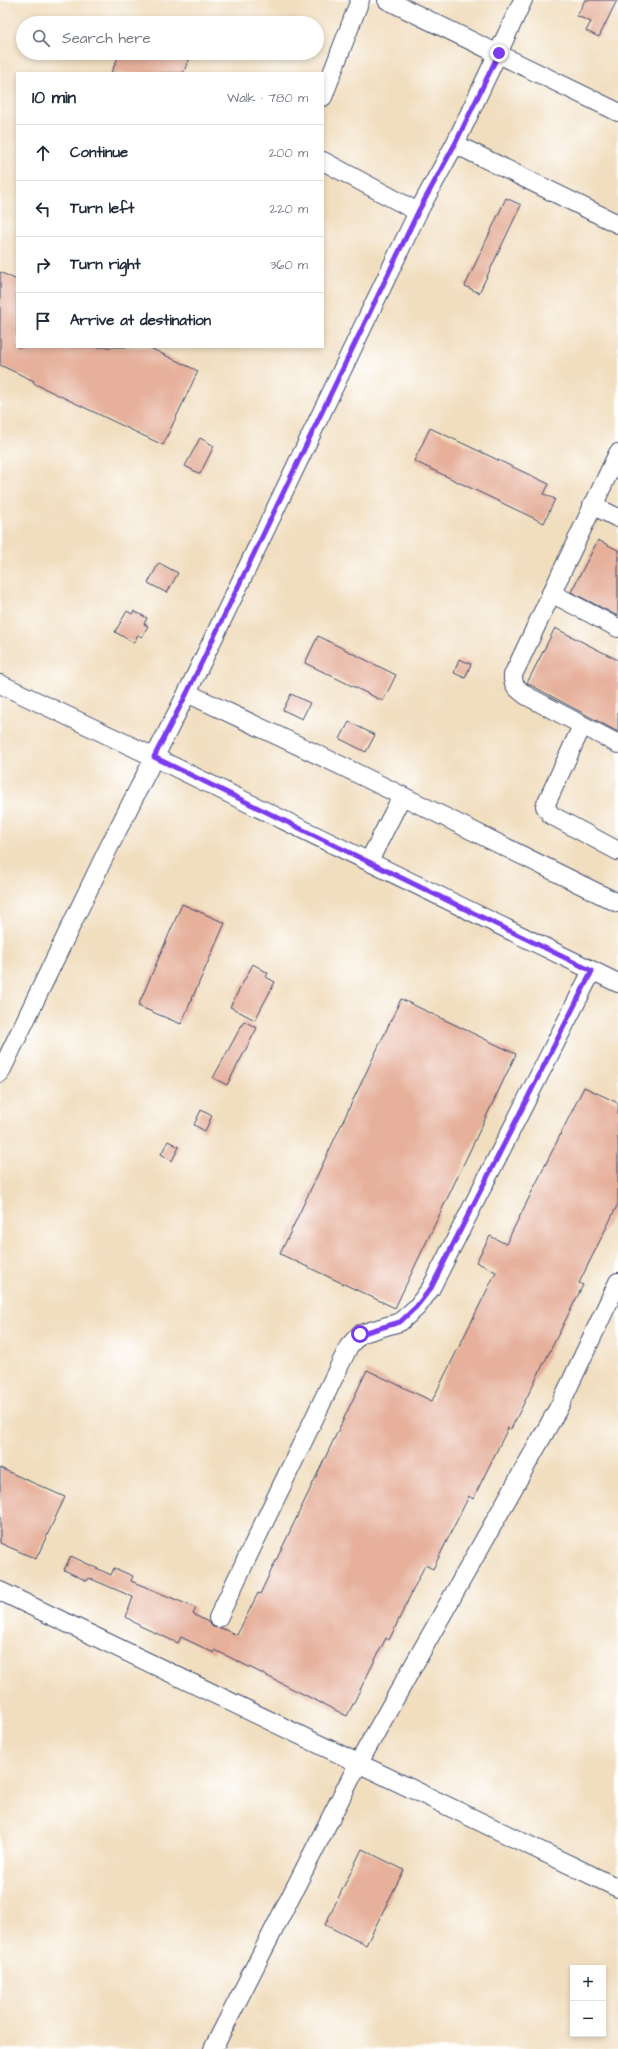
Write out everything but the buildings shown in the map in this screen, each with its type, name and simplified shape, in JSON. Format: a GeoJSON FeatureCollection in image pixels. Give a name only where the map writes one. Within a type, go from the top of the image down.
{"type":"FeatureCollection","features":[{"type":"Feature","properties":{"kind":"street"},"geometry":{"type":"LineString","coordinates":[[324,94],[360,0]]}},
{"type":"Feature","properties":{"kind":"street"},"geometry":{"type":"LineString","coordinates":[[387,0],[618,112]]}},
{"type":"Feature","properties":{"kind":"street"},"geometry":{"type":"LineString","coordinates":[[0,1073],[154,757],[187,693],[418,212],[455,144],[523,0]]}},
{"type":"Feature","properties":{"kind":"street"},"geometry":{"type":"LineString","coordinates":[[455,144],[618,224]]}},
{"type":"Feature","properties":{"kind":"street"},"geometry":{"type":"LineString","coordinates":[[324,162],[418,212]]}},
{"type":"Feature","properties":{"kind":"street"},"geometry":{"type":"LineString","coordinates":[[618,453],[550,593],[513,675],[512,681],[515,687],[527,696],[618,744]]}},
{"type":"Feature","properties":{"kind":"street"},"geometry":{"type":"LineString","coordinates":[[592,505],[618,518]]}},
{"type":"Feature","properties":{"kind":"street"},"geometry":{"type":"LineString","coordinates":[[550,593],[618,628]]}},
{"type":"Feature","properties":{"kind":"street"},"geometry":{"type":"LineString","coordinates":[[0,684],[369,861],[618,983]]}},
{"type":"Feature","properties":{"kind":"street"},"geometry":{"type":"LineString","coordinates":[[187,693],[618,902]]}},
{"type":"Feature","properties":{"kind":"street"},"geometry":{"type":"LineString","coordinates":[[582,726],[544,806],[551,815],[618,851]]}},
{"type":"Feature","properties":{"kind":"street"},"geometry":{"type":"LineString","coordinates":[[369,861],[402,796]]}},
{"type":"Feature","properties":{"kind":"street"},"geometry":{"type":"LineString","coordinates":[[218,1618],[349,1346],[360,1334],[400,1322],[416,1307],[431,1288],[592,971]]}},
{"type":"Feature","properties":{"kind":"street"},"geometry":{"type":"LineString","coordinates":[[213,2049],[358,1764],[559,1407],[618,1282]]}},
{"type":"Feature","properties":{"kind":"street"},"geometry":{"type":"LineString","coordinates":[[0,1591],[618,1888]]}},
{"type":"Feature","properties":{"kind":"route"},"geometry":{"type":"LineString","coordinates":[[360,1334],[400,1322],[416,1307],[431,1288],[592,971],[154,757],[187,693],[418,212],[455,144],[499,53]]}}]}
